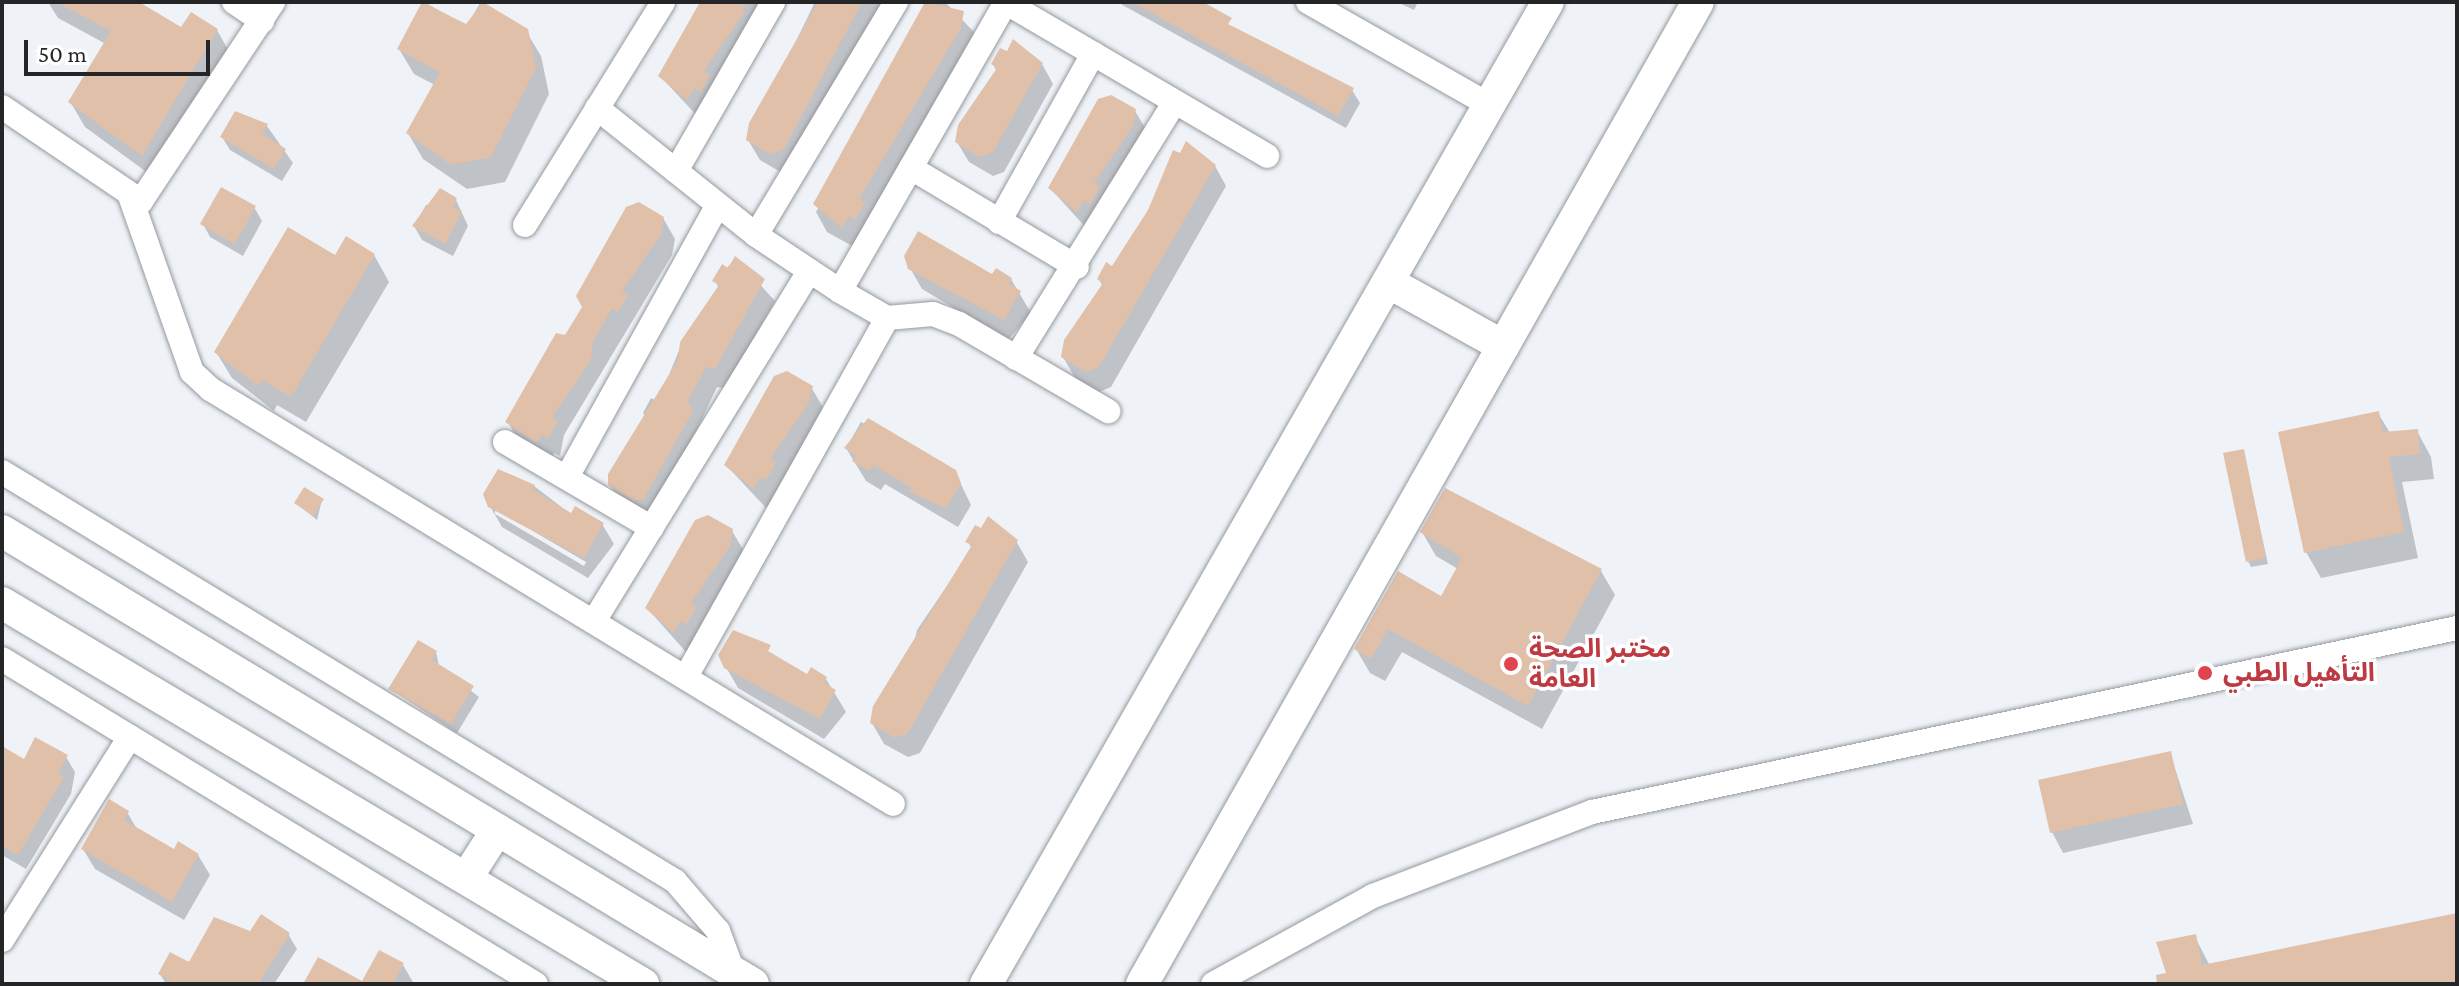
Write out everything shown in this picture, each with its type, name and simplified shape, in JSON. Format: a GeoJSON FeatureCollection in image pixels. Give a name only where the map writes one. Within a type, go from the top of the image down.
{"type":"FeatureCollection","features":[{"type":"Feature","properties":{"kind":"street"},"geometry":{"type":"LineString","coordinates":[[2,107],[130,196],[150,196],[267,12],[234,2]]}},
{"type":"Feature","properties":{"kind":"street"},"geometry":{"type":"LineString","coordinates":[[525,225],[663,2]]}},
{"type":"Feature","properties":{"kind":"street"},"geometry":{"type":"LineString","coordinates":[[676,171],[773,2]]}},
{"type":"Feature","properties":{"kind":"street"},"geometry":{"type":"LineString","coordinates":[[756,235],[896,2]]}},
{"type":"Feature","properties":{"kind":"street"},"geometry":{"type":"LineString","coordinates":[[840,291],[1006,2],[1267,156]]}},
{"type":"Feature","properties":{"kind":"street"},"geometry":{"type":"LineString","coordinates":[[1308,2],[1489,105]]}},
{"type":"Feature","properties":{"kind":"street"},"geometry":{"type":"LineString","coordinates":[[986,984],[1548,2]]}},
{"type":"Feature","properties":{"kind":"street"},"geometry":{"type":"LineString","coordinates":[[1142,984],[1698,2]]}},
{"type":"Feature","properties":{"kind":"street"},"geometry":{"type":"LineString","coordinates":[[999,222],[1093,54]]}},
{"type":"Feature","properties":{"kind":"street"},"geometry":{"type":"LineString","coordinates":[[1016,358],[1077,267],[1175,102]]}},
{"type":"Feature","properties":{"kind":"street"},"geometry":{"type":"LineString","coordinates":[[597,108],[756,235],[840,291],[887,318],[933,314],[1108,411]]}},
{"type":"Feature","properties":{"kind":"street"},"geometry":{"type":"LineString","coordinates":[[911,168],[1077,267]]}},
{"type":"Feature","properties":{"kind":"street"},"geometry":{"type":"LineString","coordinates":[[130,196],[192,372],[210,389],[594,621],[688,673],[893,804]]}},
{"type":"Feature","properties":{"kind":"street"},"geometry":{"type":"LineString","coordinates":[[567,477],[718,205]]}},
{"type":"Feature","properties":{"kind":"street"},"geometry":{"type":"LineString","coordinates":[[594,621],[809,271]]}},
{"type":"Feature","properties":{"kind":"street"},"geometry":{"type":"LineString","coordinates":[[1388,282],[1503,346]]}},
{"type":"Feature","properties":{"kind":"street"},"geometry":{"type":"LineString","coordinates":[[688,673],[887,318]]}},
{"type":"Feature","properties":{"kind":"street"},"geometry":{"type":"LineString","coordinates":[[505,442],[652,528]]}},
{"type":"Feature","properties":{"kind":"street"},"geometry":{"type":"LineString","coordinates":[[2,472],[675,881],[718,931],[743,979]]}},
{"type":"Feature","properties":{"kind":"street"},"geometry":{"type":"LineString","coordinates":[[2,531],[743,979]]}},
{"type":"Feature","properties":{"kind":"street"},"geometry":{"type":"LineString","coordinates":[[2,603],[643,984]]}},
{"type":"Feature","properties":{"kind":"street"},"geometry":{"type":"LineString","coordinates":[[1213,984],[1401,883],[1592,812],[2457,628]]}},
{"type":"Feature","properties":{"kind":"street"},"geometry":{"type":"LineString","coordinates":[[2,659],[536,984]]}},
{"type":"Feature","properties":{"kind":"street"},"geometry":{"type":"LineString","coordinates":[[2,940],[130,737]]}},
{"type":"Feature","properties":{"kind":"street"},"geometry":{"type":"LineString","coordinates":[[467,877],[497,830]]}},
{"type":"Feature","properties":{"kind":"building"},"geometry":{"type":"Polygon","coordinates":[[[56,2],[139,2],[181,27],[191,12],[218,29],[142,156],[68,102],[111,31],[56,2]]]}},
{"type":"Feature","properties":{"kind":"building"},"geometry":{"type":"Polygon","coordinates":[[[422,2],[466,24],[483,2],[528,29],[536,68],[491,157],[451,165],[406,133],[440,72],[397,49],[422,2]]]}},
{"type":"Feature","properties":{"kind":"building"},"geometry":{"type":"Polygon","coordinates":[[[700,2],[744,2],[743,14],[704,71],[710,75],[701,92],[694,88],[687,100],[658,76],[700,2]]]}},
{"type":"Feature","properties":{"kind":"building"},"geometry":{"type":"Polygon","coordinates":[[[818,2],[862,2],[784,149],[771,155],[746,140],[749,123],[818,2]]]}},
{"type":"Feature","properties":{"kind":"building"},"geometry":{"type":"Polygon","coordinates":[[[925,2],[964,11],[961,28],[859,199],[865,203],[855,220],[849,216],[842,228],[813,204],[925,2]]]}},
{"type":"Feature","properties":{"kind":"building"},"geometry":{"type":"Polygon","coordinates":[[[1132,2],[1203,2],[1232,18],[1228,24],[1354,88],[1338,116],[1132,2]]]}},
{"type":"Feature","properties":{"kind":"building"},"geometry":{"type":"Polygon","coordinates":[[[1013,39],[1043,63],[993,152],[980,157],[955,142],[958,125],[997,68],[991,64],[1000,48],[1007,51],[1013,39]]]}},
{"type":"Feature","properties":{"kind":"building"},"geometry":{"type":"Polygon","coordinates":[[[1111,95],[1136,109],[1133,126],[1094,183],[1100,187],[1090,204],[1084,200],[1077,212],[1048,188],[1098,99],[1111,95]]]}},
{"type":"Feature","properties":{"kind":"building"},"geometry":{"type":"Polygon","coordinates":[[[235,111],[268,124],[262,134],[286,149],[274,169],[220,137],[235,111]]]}},
{"type":"Feature","properties":{"kind":"building"},"geometry":{"type":"Polygon","coordinates":[[[1186,141],[1216,165],[1099,367],[1086,372],[1061,357],[1064,340],[1103,283],[1097,279],[1106,262],[1112,266],[1148,210],[1173,150],[1180,153],[1186,141]]]}},
{"type":"Feature","properties":{"kind":"building"},"geometry":{"type":"Polygon","coordinates":[[[221,187],[256,206],[235,244],[200,224],[221,187]]]}},
{"type":"Feature","properties":{"kind":"building"},"geometry":{"type":"Polygon","coordinates":[[[440,188],[457,198],[453,207],[462,212],[445,244],[412,226],[440,188]]]}},
{"type":"Feature","properties":{"kind":"building"},"geometry":{"type":"Polygon","coordinates":[[[639,202],[664,217],[661,234],[622,291],[628,295],[618,312],[612,308],[593,342],[591,360],[552,417],[558,421],[548,438],[542,434],[537,443],[505,422],[556,333],[565,335],[582,307],[576,296],[626,207],[639,202]]]}},
{"type":"Feature","properties":{"kind":"building"},"geometry":{"type":"Polygon","coordinates":[[[288,227],[335,255],[346,236],[375,254],[291,397],[262,380],[258,386],[214,352],[288,227]]]}},
{"type":"Feature","properties":{"kind":"building"},"geometry":{"type":"Polygon","coordinates":[[[918,231],[992,274],[996,268],[1012,278],[1009,284],[1021,291],[1004,320],[908,269],[904,256],[918,231]]]}},
{"type":"Feature","properties":{"kind":"building"},"geometry":{"type":"Polygon","coordinates":[[[735,256],[765,279],[715,369],[706,367],[688,401],[693,411],[643,500],[633,500],[608,485],[608,474],[678,360],[680,342],[719,285],[712,281],[722,264],[728,268],[735,256]]]}},
{"type":"Feature","properties":{"kind":"building"},"geometry":{"type":"Polygon","coordinates":[[[787,371],[813,386],[809,403],[770,459],[776,463],[766,480],[760,477],[753,489],[724,465],[774,376],[787,371]]]}},
{"type":"Feature","properties":{"kind":"building"},"geometry":{"type":"Polygon","coordinates":[[[2379,411],[2383,432],[2418,429],[2420,454],[2389,457],[2404,532],[2304,553],[2278,432],[2379,411]]]}},
{"type":"Feature","properties":{"kind":"building"},"geometry":{"type":"Polygon","coordinates":[[[868,418],[956,470],[961,483],[946,508],[909,492],[912,488],[873,465],[869,471],[852,461],[856,455],[844,448],[868,418]]]}},
{"type":"Feature","properties":{"kind":"building"},"geometry":{"type":"Polygon","coordinates":[[[2244,449],[2266,558],[2246,562],[2223,453],[2244,449]]]}},
{"type":"Feature","properties":{"kind":"building"},"geometry":{"type":"Polygon","coordinates":[[[498,469],[535,485],[533,490],[571,513],[575,506],[604,523],[584,558],[488,507],[483,494],[498,469]]]}},
{"type":"Feature","properties":{"kind":"building"},"geometry":{"type":"Polygon","coordinates":[[[304,487],[324,499],[313,516],[294,503],[304,487]]]}},
{"type":"Feature","properties":{"kind":"building"},"geometry":{"type":"Polygon","coordinates":[[[1445,488],[1602,569],[1528,706],[1388,629],[1371,659],[1354,649],[1398,571],[1441,596],[1462,558],[1420,532],[1445,488]]]}},
{"type":"Feature","properties":{"kind":"building"},"geometry":{"type":"Polygon","coordinates":[[[708,515],[733,529],[730,546],[691,603],[697,607],[687,624],[681,621],[674,633],[645,608],[695,520],[708,515]]]}},
{"type":"Feature","properties":{"kind":"building"},"geometry":{"type":"Polygon","coordinates":[[[988,516],[1018,540],[908,733],[895,738],[870,723],[873,706],[972,545],[965,542],[975,525],[981,528],[988,516]]]}},
{"type":"Feature","properties":{"kind":"building"},"geometry":{"type":"Polygon","coordinates":[[[733,630],[771,645],[768,651],[807,674],[811,667],[827,677],[824,683],[836,690],[820,719],[724,668],[718,655],[733,630]]]}},
{"type":"Feature","properties":{"kind":"building"},"geometry":{"type":"Polygon","coordinates":[[[418,640],[437,651],[432,660],[474,686],[451,724],[388,689],[418,640]]]}},
{"type":"Feature","properties":{"kind":"building"},"geometry":{"type":"Polygon","coordinates":[[[35,737],[68,755],[58,774],[64,777],[18,855],[2,846],[2,746],[24,759],[35,737]]]}},
{"type":"Feature","properties":{"kind":"building"},"geometry":{"type":"Polygon","coordinates":[[[2171,751],[2183,804],[2050,833],[2038,780],[2171,751]]]}},
{"type":"Feature","properties":{"kind":"building"},"geometry":{"type":"Polygon","coordinates":[[[109,799],[129,811],[124,820],[174,849],[178,841],[199,854],[172,902],[81,849],[109,799]]]}},
{"type":"Feature","properties":{"kind":"building"},"geometry":{"type":"Polygon","coordinates":[[[2457,913],[2457,984],[2157,984],[2156,975],[2166,973],[2156,942],[2196,934],[2202,965],[2457,913]]]}},
{"type":"Feature","properties":{"kind":"building"},"geometry":{"type":"Polygon","coordinates":[[[261,914],[290,933],[258,984],[176,984],[158,974],[170,952],[189,962],[214,917],[250,931],[261,914]]]}},
{"type":"Feature","properties":{"kind":"building"},"geometry":{"type":"Polygon","coordinates":[[[379,950],[404,963],[393,984],[303,984],[318,957],[362,981],[379,950]]]}},
{"type":"Feature","properties":{"kind":"place","name":"مختبر الصحة العامة"},"geometry":{"type":"Point","coordinates":[1511,664]}},
{"type":"Feature","properties":{"kind":"place","name":"التأهيل الطبي"},"geometry":{"type":"Point","coordinates":[2205,673]}}]}
